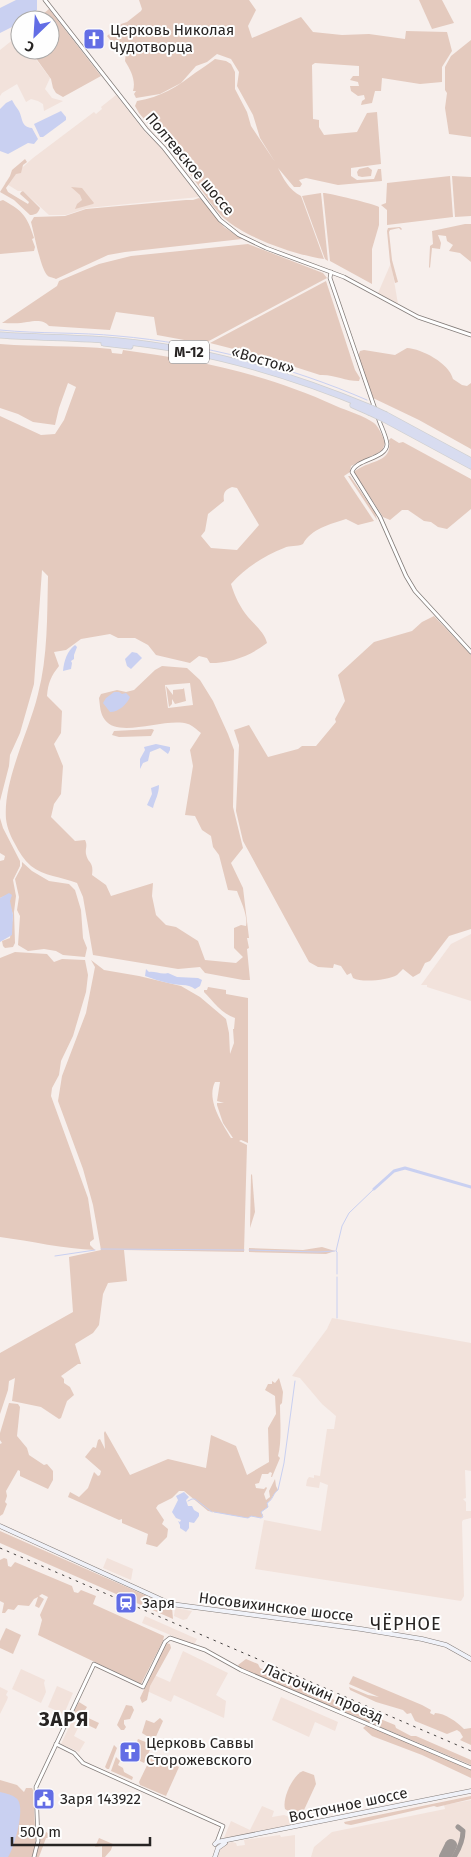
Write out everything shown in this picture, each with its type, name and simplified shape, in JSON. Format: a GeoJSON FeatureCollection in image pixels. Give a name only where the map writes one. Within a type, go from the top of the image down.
{"type":"FeatureCollection","features":[{"type":"Feature","properties":{"kind":"highway","name":"«Восток»"},"geometry":{"type":"LineString","coordinates":[[0,337],[93,342],[184,354],[230,364],[279,377],[370,410],[471,461]]}},
{"type":"Feature","properties":{"kind":"highway","name":"«Восток»"},"geometry":{"type":"LineString","coordinates":[[385,417],[471,466]]}},
{"type":"Feature","properties":{"kind":"main road","name":"Носовихинское шоссе"},"geometry":{"type":"LineString","coordinates":[[0,1526],[171,1604],[422,1638],[442,1644],[471,1659]]}},
{"type":"Feature","properties":{"kind":"main road","name":"Восточное шоссе"},"geometry":{"type":"LineString","coordinates":[[217,1844],[471,1791]]}},
{"type":"Feature","properties":{"kind":"main road"},"geometry":{"type":"LineString","coordinates":[[215,1857],[217,1844]]}},
{"type":"Feature","properties":{"kind":"street","name":"Полтевское шоссе"},"geometry":{"type":"LineString","coordinates":[[45,0],[225,226],[266,248],[354,282],[418,317],[471,335]]}},
{"type":"Feature","properties":{"kind":"street"},"geometry":{"type":"LineString","coordinates":[[331,272],[330,278],[387,442],[384,452],[355,467],[352,472],[380,517],[415,591],[471,652]]}},
{"type":"Feature","properties":{"kind":"street","name":"Ласточкин проезд"},"geometry":{"type":"LineString","coordinates":[[56,1744],[94,1664],[143,1687],[168,1640],[174,1638],[205,1650],[241,1670],[471,1768]]}},
{"type":"Feature","properties":{"kind":"street"},"geometry":{"type":"LineString","coordinates":[[34,1857],[38,1841],[36,1787],[56,1744],[74,1753],[83,1763],[223,1826],[217,1844]]}},
{"type":"Feature","properties":{"kind":"shaded area"},"geometry":{"type":"Polygon","coordinates":[[[139,0],[249,0],[256,10],[248,26],[252,38],[301,17],[313,32],[342,35],[369,34],[405,39],[406,31],[447,32],[452,51],[442,67],[442,82],[420,84],[382,78],[381,91],[375,91],[372,103],[361,105],[365,99],[364,95],[358,96],[351,91],[350,86],[359,86],[358,82],[350,80],[353,76],[359,76],[359,66],[315,63],[312,65],[313,119],[319,120],[319,127],[324,135],[357,132],[367,113],[377,112],[381,164],[351,168],[351,176],[357,180],[374,179],[378,169],[381,169],[382,181],[338,185],[306,178],[299,180],[302,184],[300,187],[294,187],[278,168],[284,180],[301,196],[324,259],[299,254],[272,245],[246,233],[225,219],[178,158],[139,113],[135,106],[137,101],[154,97],[168,91],[182,83],[215,59],[226,61],[231,64],[235,72],[235,89],[247,112],[251,126],[275,162],[260,138],[253,115],[237,86],[239,72],[231,59],[217,54],[207,62],[196,66],[181,83],[160,94],[136,98],[134,94],[136,91],[133,91],[134,83],[132,76],[125,61],[126,52],[120,52],[107,36],[141,11],[139,0]]]}},
{"type":"Feature","properties":{"kind":"shaded area"},"geometry":{"type":"Polygon","coordinates":[[[419,0],[442,0],[454,23],[432,29],[419,0]]]}},
{"type":"Feature","properties":{"kind":"shaded area"},"geometry":{"type":"Polygon","coordinates":[[[60,23],[101,76],[63,97],[56,93],[51,79],[37,60],[60,60],[60,23]]]}},
{"type":"Feature","properties":{"kind":"shaded area"},"geometry":{"type":"Polygon","coordinates":[[[471,40],[471,137],[449,134],[445,108],[447,93],[445,90],[445,67],[451,56],[471,40]]]}},
{"type":"Feature","properties":{"kind":"shaded area"},"geometry":{"type":"Polygon","coordinates":[[[10,42],[10,60],[36,60],[50,78],[45,89],[52,98],[63,101],[44,111],[43,104],[38,101],[31,99],[26,102],[17,84],[0,96],[0,50],[10,42]]]}},
{"type":"Feature","properties":{"kind":"shaded area"},"geometry":{"type":"Polygon","coordinates":[[[116,95],[146,133],[160,146],[199,197],[87,208],[66,215],[49,215],[23,191],[18,191],[5,183],[33,158],[94,112],[96,114],[102,109],[101,107],[116,95]]]}},
{"type":"Feature","properties":{"kind":"shaded area"},"geometry":{"type":"Polygon","coordinates":[[[25,159],[27,162],[23,165],[21,173],[16,174],[6,188],[8,192],[28,204],[29,202],[20,194],[23,191],[40,208],[32,215],[14,200],[0,192],[12,170],[25,159]]]}},
{"type":"Feature","properties":{"kind":"shaded area"},"geometry":{"type":"Polygon","coordinates":[[[368,167],[372,170],[371,176],[358,176],[357,172],[359,169],[368,167]]]}},
{"type":"Feature","properties":{"kind":"shaded area"},"geometry":{"type":"Polygon","coordinates":[[[450,176],[453,217],[387,225],[387,210],[381,205],[386,203],[387,183],[450,176]]]}},
{"type":"Feature","properties":{"kind":"shaded area"},"geometry":{"type":"Polygon","coordinates":[[[452,176],[471,177],[471,216],[455,217],[452,176]]]}},
{"type":"Feature","properties":{"kind":"shaded area"},"geometry":{"type":"Polygon","coordinates":[[[71,187],[82,188],[94,203],[75,209],[82,200],[80,195],[71,187]]]}},
{"type":"Feature","properties":{"kind":"shaded area"},"geometry":{"type":"Polygon","coordinates":[[[321,193],[328,261],[325,259],[302,196],[321,193]]]}},
{"type":"Feature","properties":{"kind":"shaded area"},"geometry":{"type":"Polygon","coordinates":[[[323,193],[379,207],[379,225],[372,249],[372,284],[330,261],[323,193]]]}},
{"type":"Feature","properties":{"kind":"shaded area"},"geometry":{"type":"Polygon","coordinates":[[[199,198],[224,227],[242,239],[108,255],[56,279],[45,273],[31,222],[34,217],[65,216],[86,209],[199,198]]]}},
{"type":"Feature","properties":{"kind":"shaded area"},"geometry":{"type":"Polygon","coordinates":[[[3,200],[20,211],[26,219],[34,238],[32,239],[35,247],[34,251],[0,254],[0,201],[3,200]]]}},
{"type":"Feature","properties":{"kind":"shaded area"},"geometry":{"type":"Polygon","coordinates":[[[471,224],[471,262],[460,253],[449,251],[453,245],[447,241],[446,236],[438,235],[441,243],[440,249],[432,248],[430,268],[430,246],[433,244],[432,231],[471,224]]]}},
{"type":"Feature","properties":{"kind":"shaded area"},"geometry":{"type":"Polygon","coordinates":[[[400,227],[401,230],[399,228],[389,232],[392,260],[398,282],[395,283],[390,262],[387,231],[388,228],[400,227]]]}},
{"type":"Feature","properties":{"kind":"shaded area"},"geometry":{"type":"Polygon","coordinates":[[[248,244],[323,273],[327,278],[206,344],[157,335],[154,317],[116,312],[110,330],[49,326],[39,321],[2,323],[57,286],[59,281],[99,264],[131,256],[248,244]]]}},
{"type":"Feature","properties":{"kind":"shaded area"},"geometry":{"type":"Polygon","coordinates":[[[391,263],[398,304],[378,293],[391,263]]]}},
{"type":"Feature","properties":{"kind":"shaded area"},"geometry":{"type":"Polygon","coordinates":[[[326,281],[355,370],[360,378],[359,381],[320,375],[261,356],[210,343],[326,281]]]}},
{"type":"Feature","properties":{"kind":"shaded area"},"geometry":{"type":"Polygon","coordinates":[[[0,344],[69,346],[111,349],[112,353],[122,354],[123,350],[178,358],[258,377],[284,385],[366,418],[376,425],[382,435],[385,443],[382,451],[351,466],[350,472],[344,476],[374,521],[358,525],[346,519],[322,528],[311,534],[303,544],[286,547],[262,559],[242,573],[231,584],[236,598],[248,617],[266,639],[267,643],[261,648],[233,660],[210,663],[207,658],[199,656],[190,663],[156,655],[148,645],[135,638],[118,638],[110,634],[81,639],[66,650],[54,652],[59,666],[50,680],[47,696],[62,711],[61,733],[54,744],[63,766],[61,794],[54,804],[51,817],[75,841],[85,840],[86,854],[92,865],[92,875],[106,885],[111,896],[153,883],[152,896],[156,915],[166,925],[176,927],[198,941],[205,960],[236,963],[243,957],[234,948],[234,928],[241,925],[246,926],[244,909],[237,891],[228,890],[219,855],[213,847],[211,836],[202,830],[195,816],[185,815],[193,766],[190,750],[201,733],[193,726],[179,723],[132,728],[121,728],[112,725],[102,715],[99,698],[101,694],[117,690],[126,692],[134,690],[155,670],[162,666],[187,668],[200,680],[213,701],[234,750],[233,807],[243,848],[231,863],[243,888],[249,938],[247,938],[249,948],[247,949],[250,980],[205,973],[200,967],[178,969],[93,955],[83,897],[77,883],[47,874],[31,866],[20,853],[7,826],[6,804],[8,788],[34,709],[44,665],[48,576],[42,570],[34,684],[20,733],[10,755],[0,801],[0,416],[41,435],[55,434],[64,420],[76,387],[68,383],[55,425],[33,422],[18,414],[0,408],[0,344]],[[232,487],[225,492],[224,501],[208,514],[205,531],[201,536],[211,548],[237,550],[259,525],[237,488],[232,487]],[[190,683],[165,685],[168,708],[193,705],[190,683]]]}},
{"type":"Feature","properties":{"kind":"shaded area"},"geometry":{"type":"Polygon","coordinates":[[[407,348],[420,351],[441,362],[453,379],[462,385],[467,386],[471,383],[471,449],[419,420],[373,398],[358,356],[360,351],[395,355],[407,348]]]}},
{"type":"Feature","properties":{"kind":"shaded area"},"geometry":{"type":"Polygon","coordinates":[[[391,438],[399,443],[403,442],[471,479],[471,509],[447,529],[424,521],[408,510],[402,510],[390,520],[383,517],[354,472],[384,457],[389,448],[389,440],[391,438]]]}},
{"type":"Feature","properties":{"kind":"shaded area"},"geometry":{"type":"Polygon","coordinates":[[[348,476],[350,476],[375,512],[377,520],[348,476]]]}},
{"type":"Feature","properties":{"kind":"shaded area"},"geometry":{"type":"Polygon","coordinates":[[[434,616],[471,655],[471,929],[449,936],[430,961],[425,963],[420,973],[413,977],[403,969],[397,975],[388,978],[369,981],[357,980],[353,978],[351,973],[347,975],[341,966],[334,964],[333,968],[318,967],[309,962],[243,841],[236,811],[239,745],[234,730],[249,725],[268,757],[298,749],[302,746],[316,746],[336,722],[335,719],[345,701],[338,675],[374,642],[412,631],[422,622],[434,616]]]}},
{"type":"Feature","properties":{"kind":"shaded area"},"geometry":{"type":"Polygon","coordinates":[[[166,686],[173,695],[173,690],[184,688],[186,701],[175,704],[172,699],[172,704],[169,707],[166,686]]]}},
{"type":"Feature","properties":{"kind":"shaded area"},"geometry":{"type":"Polygon","coordinates":[[[154,730],[151,736],[119,737],[112,735],[114,731],[154,730]]]}},
{"type":"Feature","properties":{"kind":"shaded area"},"geometry":{"type":"Polygon","coordinates":[[[0,818],[20,861],[20,866],[13,880],[16,896],[14,912],[15,943],[13,947],[5,948],[2,941],[10,938],[13,915],[7,895],[0,898],[0,861],[4,860],[5,856],[0,853],[0,818]]]}},
{"type":"Feature","properties":{"kind":"shaded area"},"geometry":{"type":"Polygon","coordinates":[[[22,862],[32,871],[49,881],[69,884],[75,890],[81,910],[83,938],[87,948],[85,957],[63,955],[56,951],[44,949],[28,951],[18,945],[20,916],[17,910],[19,897],[15,879],[22,866],[22,862]]]}},
{"type":"Feature","properties":{"kind":"shaded area"},"geometry":{"type":"Polygon","coordinates":[[[471,934],[471,1001],[427,987],[427,985],[421,985],[451,944],[471,934]]]}},
{"type":"Feature","properties":{"kind":"shaded area"},"geometry":{"type":"Polygon","coordinates":[[[15,952],[47,954],[54,962],[62,959],[85,960],[88,975],[86,992],[73,1036],[61,1061],[59,1075],[52,1088],[51,1096],[88,1198],[94,1239],[90,1242],[90,1245],[95,1250],[59,1247],[0,1237],[0,958],[15,952]]]}},
{"type":"Feature","properties":{"kind":"shaded area"},"geometry":{"type":"Polygon","coordinates":[[[91,960],[104,970],[181,986],[200,997],[226,1019],[230,1054],[234,1043],[233,1029],[235,1018],[222,1010],[204,990],[207,990],[208,987],[226,990],[226,994],[248,998],[248,1143],[239,1141],[247,1145],[244,1252],[124,1250],[127,1281],[108,1283],[103,1294],[99,1325],[93,1333],[75,1344],[81,1364],[78,1364],[61,1376],[74,1395],[67,1401],[61,1418],[59,1419],[41,1407],[12,1401],[15,1378],[9,1381],[0,1414],[0,1353],[73,1312],[69,1257],[101,1250],[93,1205],[83,1169],[58,1101],[62,1076],[86,1013],[95,967],[91,960]],[[215,1082],[212,1096],[216,1111],[223,1125],[231,1138],[233,1138],[223,1123],[217,1105],[217,1103],[224,1103],[217,1101],[220,1082],[215,1082]]]}},
{"type":"Feature","properties":{"kind":"shaded area"},"geometry":{"type":"Polygon","coordinates":[[[251,1175],[255,1212],[250,1228],[251,1175]]]}},
{"type":"Feature","properties":{"kind":"shaded area"},"geometry":{"type":"Polygon","coordinates":[[[322,1247],[335,1251],[326,1254],[249,1252],[249,1248],[303,1250],[322,1247]]]}},
{"type":"Feature","properties":{"kind":"shaded area"},"geometry":{"type":"Polygon","coordinates":[[[332,1318],[471,1343],[471,1471],[465,1470],[466,1498],[463,1499],[466,1502],[466,1511],[471,1511],[471,1518],[462,1522],[464,1596],[461,1601],[255,1569],[264,1520],[321,1531],[328,1485],[320,1482],[319,1488],[306,1486],[309,1477],[314,1478],[314,1475],[320,1476],[327,1429],[334,1429],[336,1416],[322,1404],[300,1378],[292,1376],[327,1329],[332,1318]]]}},
{"type":"Feature","properties":{"kind":"shaded area"},"geometry":{"type":"Polygon","coordinates":[[[279,1378],[283,1392],[280,1405],[278,1456],[280,1458],[272,1477],[270,1472],[262,1474],[259,1483],[255,1484],[256,1488],[267,1488],[264,1494],[266,1500],[270,1497],[269,1491],[275,1479],[278,1490],[267,1503],[268,1507],[261,1512],[263,1515],[261,1518],[251,1516],[248,1518],[208,1511],[184,1491],[179,1491],[156,1508],[164,1520],[162,1524],[168,1529],[167,1537],[157,1547],[146,1544],[148,1534],[122,1523],[122,1519],[119,1520],[68,1497],[70,1492],[79,1497],[88,1488],[94,1472],[98,1476],[100,1475],[101,1471],[85,1457],[93,1447],[96,1448],[100,1439],[105,1449],[105,1431],[130,1475],[168,1459],[206,1468],[211,1435],[236,1446],[247,1475],[269,1462],[268,1428],[276,1414],[275,1396],[265,1390],[268,1384],[272,1384],[272,1381],[275,1383],[279,1378]]]}},
{"type":"Feature","properties":{"kind":"shaded area"},"geometry":{"type":"Polygon","coordinates":[[[9,1403],[18,1404],[20,1407],[17,1436],[27,1448],[29,1455],[44,1465],[47,1464],[53,1471],[53,1480],[48,1489],[20,1476],[20,1471],[18,1470],[6,1491],[5,1502],[7,1504],[3,1514],[0,1516],[0,1444],[2,1443],[0,1433],[9,1403]]]}},
{"type":"Feature","properties":{"kind":"shaded area"},"geometry":{"type":"Polygon","coordinates":[[[0,1531],[172,1607],[173,1619],[0,1543],[0,1531]]]}},
{"type":"Feature","properties":{"kind":"shaded area"},"geometry":{"type":"Polygon","coordinates":[[[107,1558],[133,1569],[131,1580],[103,1568],[107,1558]]]}},
{"type":"Feature","properties":{"kind":"shaded area"},"geometry":{"type":"Polygon","coordinates":[[[7,1559],[8,1566],[11,1567],[15,1562],[72,1586],[74,1592],[78,1593],[81,1590],[96,1596],[93,1604],[164,1636],[141,1684],[38,1635],[42,1620],[40,1615],[48,1597],[42,1594],[39,1596],[44,1599],[39,1608],[35,1606],[38,1597],[29,1606],[18,1605],[14,1610],[8,1609],[5,1613],[2,1613],[4,1603],[0,1601],[0,1560],[7,1559]]]}},
{"type":"Feature","properties":{"kind":"shaded area"},"geometry":{"type":"Polygon","coordinates":[[[175,1608],[192,1611],[187,1619],[183,1620],[174,1616],[175,1608]]]}},
{"type":"Feature","properties":{"kind":"shaded area"},"geometry":{"type":"Polygon","coordinates":[[[145,1616],[197,1639],[194,1645],[142,1623],[145,1616]]]}},
{"type":"Feature","properties":{"kind":"shaded area"},"geometry":{"type":"Polygon","coordinates":[[[6,1628],[21,1635],[13,1654],[0,1648],[0,1641],[6,1628]]]}},
{"type":"Feature","properties":{"kind":"shaded area"},"geometry":{"type":"Polygon","coordinates":[[[166,1643],[170,1644],[171,1648],[150,1686],[147,1700],[142,1703],[140,1698],[166,1643]]]}},
{"type":"Feature","properties":{"kind":"shaded area"},"geometry":{"type":"Polygon","coordinates":[[[183,1651],[228,1673],[216,1695],[226,1701],[224,1718],[174,1695],[171,1702],[147,1691],[154,1675],[170,1682],[183,1651]]]}},
{"type":"Feature","properties":{"kind":"shaded area"},"geometry":{"type":"Polygon","coordinates":[[[246,1659],[258,1664],[260,1668],[312,1693],[318,1692],[325,1695],[328,1701],[332,1699],[395,1725],[396,1728],[411,1736],[416,1736],[471,1760],[471,1765],[240,1668],[238,1665],[246,1659]]]}},
{"type":"Feature","properties":{"kind":"shaded area"},"geometry":{"type":"Polygon","coordinates":[[[21,1669],[45,1680],[46,1692],[41,1703],[12,1689],[21,1669]]]}},
{"type":"Feature","properties":{"kind":"shaded area"},"geometry":{"type":"Polygon","coordinates":[[[353,1676],[422,1705],[431,1710],[430,1713],[434,1715],[439,1713],[447,1716],[464,1729],[471,1728],[471,1745],[460,1740],[463,1737],[457,1730],[447,1734],[415,1721],[411,1713],[407,1714],[403,1710],[376,1702],[350,1690],[349,1687],[368,1695],[379,1697],[349,1684],[353,1676]]]}},
{"type":"Feature","properties":{"kind":"shaded area"},"geometry":{"type":"Polygon","coordinates":[[[57,1686],[73,1693],[64,1714],[48,1707],[57,1686]]]}},
{"type":"Feature","properties":{"kind":"shaded area"},"geometry":{"type":"Polygon","coordinates":[[[0,1687],[8,1691],[6,1695],[8,1697],[0,1714],[0,1687]]]}},
{"type":"Feature","properties":{"kind":"shaded area"},"geometry":{"type":"Polygon","coordinates":[[[281,1697],[338,1722],[335,1731],[315,1722],[309,1737],[272,1720],[281,1697]]]}},
{"type":"Feature","properties":{"kind":"shaded area"},"geometry":{"type":"Polygon","coordinates":[[[79,1702],[87,1707],[82,1715],[99,1723],[96,1729],[71,1717],[79,1702]]]}},
{"type":"Feature","properties":{"kind":"shaded area"},"geometry":{"type":"Polygon","coordinates":[[[126,1705],[132,1706],[134,1710],[130,1719],[124,1720],[126,1727],[124,1730],[121,1730],[117,1725],[126,1705]]]}},
{"type":"Feature","properties":{"kind":"shaded area"},"geometry":{"type":"Polygon","coordinates":[[[160,1718],[163,1721],[144,1763],[138,1760],[138,1752],[135,1746],[138,1739],[148,1743],[150,1738],[142,1733],[146,1720],[154,1723],[160,1718]]]}},
{"type":"Feature","properties":{"kind":"shaded area"},"geometry":{"type":"Polygon","coordinates":[[[72,1721],[80,1724],[74,1736],[85,1742],[79,1752],[61,1744],[72,1721]]]}},
{"type":"Feature","properties":{"kind":"shaded area"},"geometry":{"type":"Polygon","coordinates":[[[367,1725],[471,1770],[471,1778],[422,1755],[372,1736],[363,1728],[367,1725]]]}},
{"type":"Feature","properties":{"kind":"shaded area"},"geometry":{"type":"Polygon","coordinates":[[[114,1745],[117,1748],[109,1769],[107,1769],[105,1767],[114,1745]]]}},
{"type":"Feature","properties":{"kind":"shaded area"},"geometry":{"type":"Polygon","coordinates":[[[152,1755],[179,1767],[166,1796],[140,1785],[139,1782],[152,1755]]]}},
{"type":"Feature","properties":{"kind":"shaded area"},"geometry":{"type":"Polygon","coordinates":[[[116,1757],[120,1761],[118,1765],[123,1768],[124,1772],[133,1777],[132,1780],[111,1771],[116,1757]]]}},
{"type":"Feature","properties":{"kind":"shaded area"},"geometry":{"type":"Polygon","coordinates":[[[303,1771],[314,1775],[316,1784],[304,1810],[295,1815],[285,1809],[285,1799],[292,1782],[303,1771]]]}},
{"type":"Feature","properties":{"kind":"shaded area"},"geometry":{"type":"Polygon","coordinates":[[[0,1780],[17,1785],[24,1792],[26,1788],[32,1788],[33,1790],[36,1845],[32,1857],[0,1857],[0,1780]]]}},
{"type":"Feature","properties":{"kind":"shaded area"},"geometry":{"type":"Polygon","coordinates":[[[471,1796],[471,1799],[351,1825],[344,1822],[471,1796]]]}},
{"type":"Feature","properties":{"kind":"shaded area"},"geometry":{"type":"Polygon","coordinates":[[[471,1800],[471,1857],[311,1857],[314,1847],[332,1832],[445,1809],[444,1805],[471,1800]]]}},
{"type":"Feature","properties":{"kind":"shaded area"},"geometry":{"type":"Polygon","coordinates":[[[262,1806],[274,1811],[272,1817],[284,1815],[294,1819],[295,1825],[223,1840],[231,1821],[250,1830],[262,1806]]]}},
{"type":"Feature","properties":{"kind":"shaded area"},"geometry":{"type":"Polygon","coordinates":[[[39,1831],[45,1831],[45,1834],[46,1832],[50,1834],[46,1838],[39,1857],[36,1857],[39,1845],[39,1831]]]}},
{"type":"Feature","properties":{"kind":"shaded area"},"geometry":{"type":"Polygon","coordinates":[[[280,1835],[281,1837],[295,1835],[295,1857],[217,1857],[218,1851],[227,1843],[236,1843],[237,1846],[245,1845],[244,1840],[280,1835]]]}},
{"type":"Feature","properties":{"kind":"shaded area"},"geometry":{"type":"Polygon","coordinates":[[[99,1838],[113,1844],[105,1857],[102,1857],[102,1846],[95,1847],[99,1838]]]}},
{"type":"Feature","properties":{"kind":"water"},"geometry":{"type":"Polygon","coordinates":[[[16,0],[37,0],[37,10],[10,10],[10,28],[0,33],[0,8],[16,0]]]}},
{"type":"Feature","properties":{"kind":"water"},"geometry":{"type":"Polygon","coordinates":[[[12,100],[24,124],[32,128],[38,139],[34,144],[28,143],[8,154],[0,151],[0,109],[12,100]]]}},
{"type":"Feature","properties":{"kind":"water"},"geometry":{"type":"Polygon","coordinates":[[[61,111],[66,120],[43,137],[40,137],[34,124],[61,111]]]}},
{"type":"Feature","properties":{"kind":"water"},"geometry":{"type":"Polygon","coordinates":[[[75,645],[77,647],[74,659],[71,661],[71,669],[63,671],[66,656],[75,645]]]}},
{"type":"Feature","properties":{"kind":"water"},"geometry":{"type":"Polygon","coordinates":[[[132,652],[137,653],[142,658],[131,669],[127,666],[125,659],[132,652]]]}},
{"type":"Feature","properties":{"kind":"water"},"geometry":{"type":"Polygon","coordinates":[[[114,692],[126,693],[130,697],[122,707],[110,712],[103,703],[114,692]]]}},
{"type":"Feature","properties":{"kind":"water"},"geometry":{"type":"Polygon","coordinates":[[[156,744],[170,747],[168,754],[160,748],[150,752],[148,761],[143,763],[140,769],[140,759],[145,750],[144,747],[156,744]]]}},
{"type":"Feature","properties":{"kind":"water"},"geometry":{"type":"Polygon","coordinates":[[[159,785],[153,808],[147,805],[152,794],[151,788],[159,785]]]}},
{"type":"Feature","properties":{"kind":"water"},"geometry":{"type":"Polygon","coordinates":[[[9,893],[12,895],[10,901],[13,915],[12,935],[0,942],[0,898],[9,893]]]}},
{"type":"Feature","properties":{"kind":"water"},"geometry":{"type":"Polygon","coordinates":[[[146,969],[149,972],[168,973],[177,977],[198,978],[202,980],[200,986],[195,989],[145,976],[146,969]]]}},
{"type":"Feature","properties":{"kind":"water"},"geometry":{"type":"Polygon","coordinates":[[[184,1492],[189,1497],[186,1500],[188,1506],[192,1506],[199,1513],[194,1523],[189,1522],[189,1528],[186,1532],[180,1528],[178,1521],[180,1522],[181,1520],[176,1518],[172,1512],[178,1500],[176,1496],[184,1492]]]}},
{"type":"Feature","properties":{"kind":"water"},"geometry":{"type":"Polygon","coordinates":[[[0,1792],[14,1797],[20,1805],[18,1829],[8,1857],[0,1857],[0,1792]]]}},
{"type":"Feature","properties":{"kind":"waterway"},"geometry":{"type":"LineString","coordinates":[[0,330],[103,335],[181,344],[277,367],[367,400]]}},
{"type":"Feature","properties":{"kind":"waterway"},"geometry":{"type":"LineString","coordinates":[[374,1189],[394,1171],[405,1168],[471,1187]]}},
{"type":"Feature","properties":{"kind":"waterway"},"geometry":{"type":"LineString","coordinates":[[337,1274],[336,1251],[342,1226],[349,1213],[374,1189]]}},
{"type":"Feature","properties":{"kind":"waterway"},"geometry":{"type":"LineString","coordinates":[[101,1249],[244,1250]]}},
{"type":"Feature","properties":{"kind":"waterway"},"geometry":{"type":"LineString","coordinates":[[55,1256],[95,1250]]}},
{"type":"Feature","properties":{"kind":"waterway"},"geometry":{"type":"LineString","coordinates":[[249,1250],[335,1251]]}},
{"type":"Feature","properties":{"kind":"waterway"},"geometry":{"type":"LineString","coordinates":[[337,1277],[337,1318]]}},
{"type":"Feature","properties":{"kind":"waterway"},"geometry":{"type":"LineString","coordinates":[[214,1512],[248,1518],[251,1516],[263,1517],[261,1512],[268,1507],[267,1503],[278,1490],[284,1463],[295,1381]]}},
{"type":"Feature","properties":{"kind":"waterway"},"geometry":{"type":"LineString","coordinates":[[188,1501],[195,1499],[212,1512]]}},
{"type":"Feature","properties":{"kind":"taxiway"},"geometry":{"type":"LineString","coordinates":[[454,1857],[463,1835],[463,1831],[458,1827]]}},
{"type":"Feature","properties":{"kind":"runway"},"geometry":{"type":"LineString","coordinates":[[445,1857],[451,1845]]}},
{"type":"Feature","properties":{"kind":"railway"},"geometry":{"type":"LineString","coordinates":[[0,1548],[471,1751]]}},
{"type":"Feature","properties":{"kind":"place","name":"Церковь Николая Чудотворца"},"geometry":{"type":"Point","coordinates":[94,39]}},
{"type":"Feature","properties":{"kind":"place","name":"Заря"},"geometry":{"type":"Point","coordinates":[126,1603]}},
{"type":"Feature","properties":{"kind":"place","name":"Церковь Саввы Сторожевского"},"geometry":{"type":"Point","coordinates":[130,1752]}},
{"type":"Feature","properties":{"kind":"place","name":"Заря 143922"},"geometry":{"type":"Point","coordinates":[44,1799]}},
{"type":"Feature","properties":{"kind":"district","name":"ЧЁРНОЕ"},"geometry":{"type":"Point","coordinates":[406,1624]}},
{"type":"Feature","properties":{"kind":"district","name":"ЗАРЯ"},"geometry":{"type":"Point","coordinates":[64,1719]}}]}
